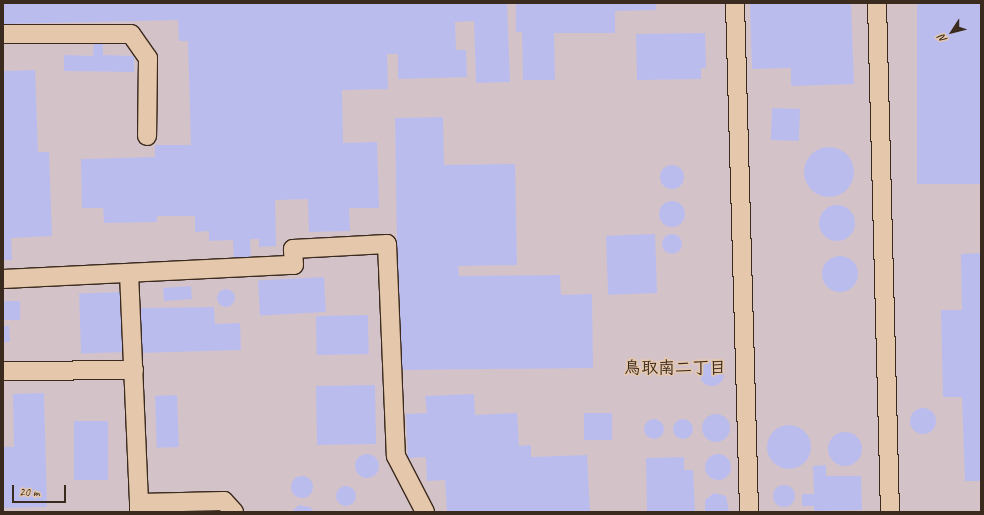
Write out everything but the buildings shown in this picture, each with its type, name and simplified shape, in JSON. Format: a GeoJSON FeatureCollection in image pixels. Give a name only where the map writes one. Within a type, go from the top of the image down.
{"type":"FeatureCollection","features":[{"type":"Feature","properties":{"kind":"lane"},"geometry":{"type":"LineString","coordinates":[[735,3],[749,512]]}},
{"type":"Feature","properties":{"kind":"lane"},"geometry":{"type":"LineString","coordinates":[[877,3],[890,512]]}},
{"type":"Feature","properties":{"kind":"lane"},"geometry":{"type":"LineString","coordinates":[[3,34],[131,34],[148,58],[148,136]]}},
{"type":"Feature","properties":{"kind":"lane"},"geometry":{"type":"LineString","coordinates":[[3,278],[294,265],[293,249],[387,244],[396,456],[425,512]]}},
{"type":"Feature","properties":{"kind":"lane"},"geometry":{"type":"LineString","coordinates":[[130,273],[139,507],[224,501],[234,512]]}},
{"type":"Feature","properties":{"kind":"lane"},"geometry":{"type":"LineString","coordinates":[[3,371],[134,370]]}},
{"type":"Feature","properties":{"kind":"shaded area"},"geometry":{"type":"Polygon","coordinates":[[[3,3],[981,3],[981,512],[3,512],[3,3]]]}},
{"type":"Feature","properties":{"kind":"district","name":"鳥取南二丁目"},"geometry":{"type":"Point","coordinates":[675,368]}}]}
